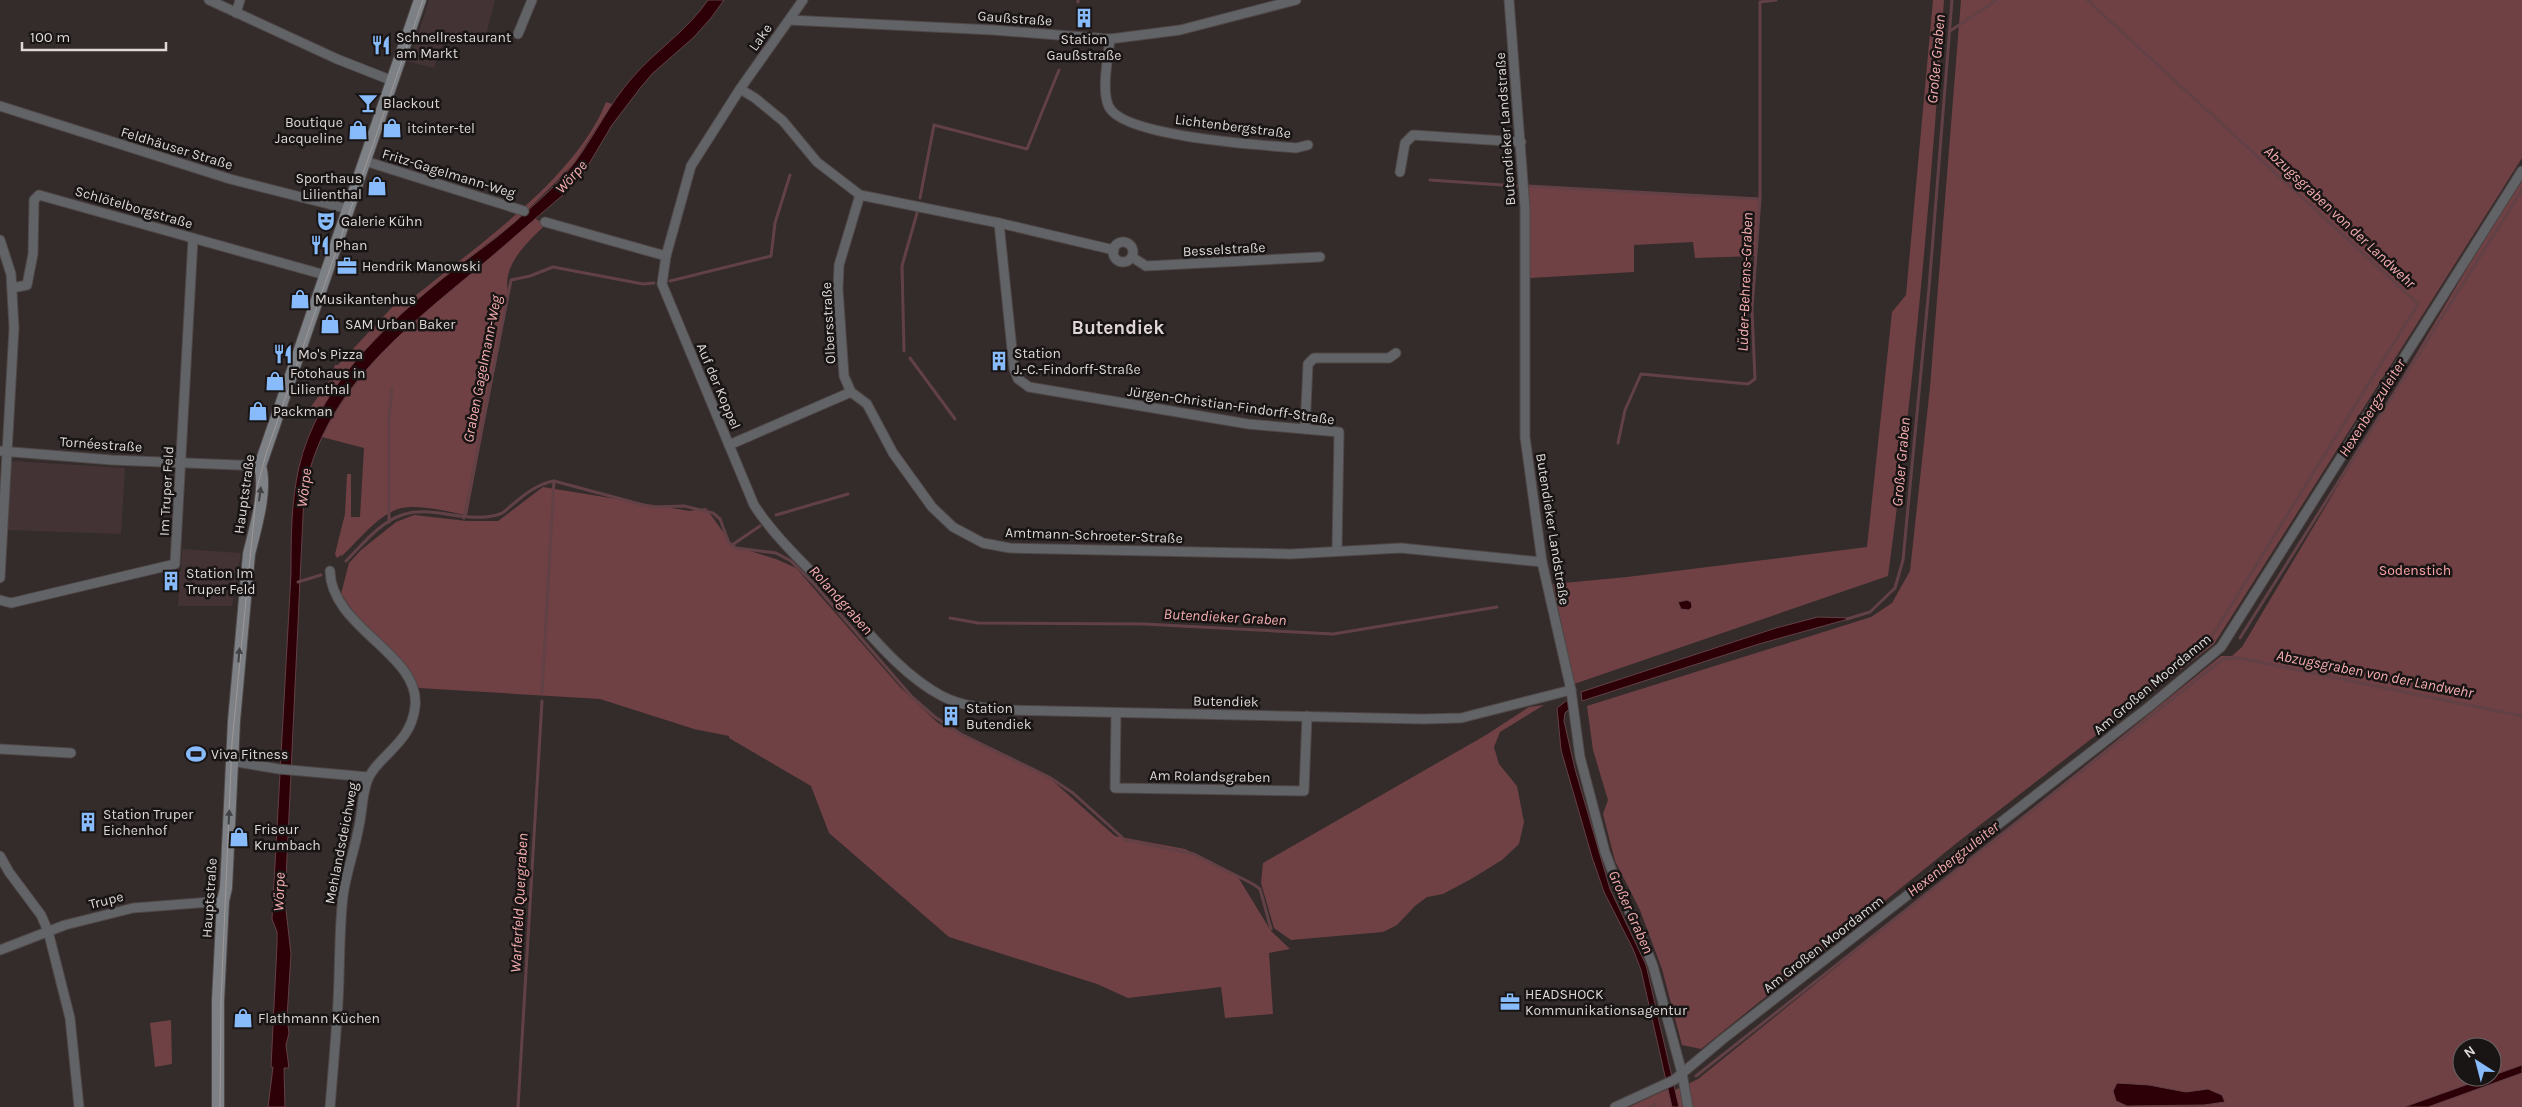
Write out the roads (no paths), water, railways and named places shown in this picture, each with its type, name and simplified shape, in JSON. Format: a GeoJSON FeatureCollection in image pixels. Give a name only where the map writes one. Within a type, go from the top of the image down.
{"type":"FeatureCollection","features":[{"type":"Feature","properties":{"kind":"street"},"geometry":{"type":"LineString","coordinates":[[209,0],[337,59],[392,81]]}},
{"type":"Feature","properties":{"kind":"street"},"geometry":{"type":"LineString","coordinates":[[236,13],[240,0]]}},
{"type":"Feature","properties":{"kind":"street","name":"Hauptstraße"},"geometry":{"type":"LineString","coordinates":[[218,1107],[218,1001],[222,900],[226,888],[231,761],[249,554],[256,530],[262,482],[260,466],[420,0]]}},
{"type":"Feature","properties":{"kind":"street"},"geometry":{"type":"LineString","coordinates":[[518,34],[532,0]]}},
{"type":"Feature","properties":{"kind":"street","name":"Lake"},"geometry":{"type":"LineString","coordinates":[[740,89],[803,0]]}},
{"type":"Feature","properties":{"kind":"street","name":"Gaußstraße"},"geometry":{"type":"LineString","coordinates":[[789,20],[993,30],[1110,39],[1180,30],[1296,0]]}},
{"type":"Feature","properties":{"kind":"street","name":"Butendieker Landstraße"},"geometry":{"type":"LineString","coordinates":[[1509,0],[1525,208],[1525,437],[1542,562],[1571,690],[1580,757],[1605,852],[1620,892],[1650,955],[1682,1073],[1688,1107]]}},
{"type":"Feature","properties":{"kind":"street","name":"Lichtenbergstraße"},"geometry":{"type":"LineString","coordinates":[[1110,39],[1106,94],[1109,107],[1118,118],[1158,130],[1222,142],[1296,148],[1308,146]]}},
{"type":"Feature","properties":{"kind":"street"},"geometry":{"type":"LineString","coordinates":[[740,89],[756,98],[783,121],[817,162],[860,195],[999,223]]}},
{"type":"Feature","properties":{"kind":"street","name":"Auf der Koppel"},"geometry":{"type":"LineString","coordinates":[[740,89],[691,166],[666,256],[662,284],[754,505],[765,522],[893,657]]}},
{"type":"Feature","properties":{"kind":"street","name":"Feldhäuser Straße"},"geometry":{"type":"LineString","coordinates":[[0,106],[230,179],[348,209]]}},
{"type":"Feature","properties":{"kind":"street"},"geometry":{"type":"LineString","coordinates":[[1400,172],[1405,142],[1413,135],[1521,142]]}},
{"type":"Feature","properties":{"kind":"street","name":"Fritz-Gagelmann-Weg"},"geometry":{"type":"LineString","coordinates":[[365,161],[524,211]]}},
{"type":"Feature","properties":{"kind":"street","name":"Am Großen Moordamm"},"geometry":{"type":"LineString","coordinates":[[1615,1107],[1670,1082],[1682,1073],[2150,706],[2221,647],[2522,171]]}},
{"type":"Feature","properties":{"kind":"street","name":"Schlötelborgstraße"},"geometry":{"type":"LineString","coordinates":[[12,288],[27,284],[33,254],[34,200],[39,195],[326,275]]}},
{"type":"Feature","properties":{"kind":"street","name":"Olbersstraße"},"geometry":{"type":"LineString","coordinates":[[851,392],[844,376],[838,289],[839,265],[860,195]]}},
{"type":"Feature","properties":{"kind":"street"},"geometry":{"type":"LineString","coordinates":[[545,222],[666,256]]}},
{"type":"Feature","properties":{"kind":"street","name":"Besselstraße"},"geometry":{"type":"LineString","coordinates":[[999,223],[1114,250]]}},
{"type":"Feature","properties":{"kind":"street","name":"Jürgen-Christian-Findorff-Straße"},"geometry":{"type":"LineString","coordinates":[[999,223],[1014,370],[1018,379],[1029,387],[1179,414],[1248,424],[1339,432],[1337,550]]}},
{"type":"Feature","properties":{"kind":"street","name":"Im Truper Feld"},"geometry":{"type":"LineString","coordinates":[[0,600],[11,603],[175,564],[193,239]]}},
{"type":"Feature","properties":{"kind":"street"},"geometry":{"type":"LineString","coordinates":[[0,240],[11,274],[14,328],[3,451],[0,578]]}},
{"type":"Feature","properties":{"kind":"street","name":"Besselstraße"},"geometry":{"type":"LineString","coordinates":[[1126,243],[1133,250],[1132,257],[1126,262],[1119,261],[1115,258],[1114,250],[1118,244],[1126,243]]}},
{"type":"Feature","properties":{"kind":"street","name":"Besselstraße"},"geometry":{"type":"LineString","coordinates":[[1132,257],[1146,266],[1320,257]]}},
{"type":"Feature","properties":{"kind":"street"},"geometry":{"type":"LineString","coordinates":[[1305,429],[1308,364],[1314,358],[1389,358],[1396,353]]}},
{"type":"Feature","properties":{"kind":"street"},"geometry":{"type":"LineString","coordinates":[[729,445],[851,392]]}},
{"type":"Feature","properties":{"kind":"street","name":"Amtmann-Schroeter-Straße"},"geometry":{"type":"LineString","coordinates":[[851,392],[867,404],[893,453],[932,507],[953,527],[983,542],[1019,548],[1291,554],[1401,548],[1542,562]]}},
{"type":"Feature","properties":{"kind":"street","name":"Tornéestraße"},"geometry":{"type":"LineString","coordinates":[[3,451],[112,460],[260,466]]}},
{"type":"Feature","properties":{"kind":"street","name":"Mehlandsdeichweg"},"geometry":{"type":"LineString","coordinates":[[330,572],[330,584],[338,599],[365,633],[406,674],[414,689],[415,707],[407,733],[368,777],[344,894],[330,1107]]}},
{"type":"Feature","properties":{"kind":"street","name":"Butendiek"},"geometry":{"type":"LineString","coordinates":[[893,657],[922,684],[944,697],[971,707],[1009,710],[1461,718],[1571,690]]}},
{"type":"Feature","properties":{"kind":"street","name":"Am Rolandsgraben"},"geometry":{"type":"LineString","coordinates":[[1116,713],[1115,788],[1304,791],[1307,716]]}},
{"type":"Feature","properties":{"kind":"street"},"geometry":{"type":"LineString","coordinates":[[0,749],[70,753]]}},
{"type":"Feature","properties":{"kind":"street"},"geometry":{"type":"LineString","coordinates":[[231,761],[280,769],[368,777]]}},
{"type":"Feature","properties":{"kind":"street"},"geometry":{"type":"LineString","coordinates":[[0,856],[9,872],[41,915],[48,931],[70,1018],[79,1107]]}},
{"type":"Feature","properties":{"kind":"street","name":"Trupe"},"geometry":{"type":"LineString","coordinates":[[0,950],[48,931],[133,908],[222,900]]}},
{"type":"Feature","properties":{"kind":"water","name":"Wörpe"},"geometry":{"type":"Polygon","coordinates":[[[708,0],[724,0],[694,37],[653,73],[641,87],[612,125],[583,174],[564,194],[412,324],[387,348],[343,399],[326,428],[313,460],[304,495],[285,901],[291,954],[287,1018],[289,1033],[286,1045],[289,1068],[284,1068],[285,1107],[268,1107],[273,1067],[271,1067],[277,944],[277,932],[272,919],[291,573],[292,520],[296,480],[308,439],[320,412],[354,362],[396,318],[507,229],[555,186],[575,162],[616,98],[632,78],[691,21],[708,0]]]}},
{"type":"Feature","properties":{"kind":"water"},"geometry":{"type":"Polygon","coordinates":[[[1687,600],[1691,602],[1692,607],[1689,610],[1681,609],[1678,602],[1687,600]]]}},
{"type":"Feature","properties":{"kind":"water"},"geometry":{"type":"Polygon","coordinates":[[[1818,617],[1852,618],[1759,644],[1582,701],[1581,692],[1776,628],[1818,617]]]}},
{"type":"Feature","properties":{"kind":"water"},"geometry":{"type":"Polygon","coordinates":[[[1570,698],[1571,707],[1565,713],[1564,721],[1575,769],[1610,889],[1646,965],[1679,1107],[1672,1107],[1641,970],[1633,949],[1604,892],[1561,750],[1557,708],[1570,698]]]}},
{"type":"Feature","properties":{"kind":"water"},"geometry":{"type":"Polygon","coordinates":[[[2522,1065],[2522,1073],[2502,1080],[2502,1072],[2522,1065]]]}},
{"type":"Feature","properties":{"kind":"water"},"geometry":{"type":"Polygon","coordinates":[[[2117,1083],[2149,1085],[2186,1092],[2208,1089],[2222,1095],[2225,1102],[2204,1105],[2127,1106],[2116,1101],[2113,1091],[2117,1083]]]}},
{"type":"Feature","properties":{"kind":"water"},"geometry":{"type":"Polygon","coordinates":[[[2460,1087],[2483,1087],[2428,1107],[2404,1107],[2460,1087]]]}},
{"type":"Feature","properties":{"kind":"waterway"},"geometry":{"type":"LineString","coordinates":[[1760,199],[1760,2],[1776,0]]}},
{"type":"Feature","properties":{"kind":"waterway","name":"Großer Graben"},"geometry":{"type":"LineString","coordinates":[[1847,619],[1870,612],[1895,588],[1903,560],[1929,288],[1952,0]]}},
{"type":"Feature","properties":{"kind":"waterway"},"geometry":{"type":"LineString","coordinates":[[1950,31],[1997,0]]}},
{"type":"Feature","properties":{"kind":"waterway","name":"Abzugsgraben von der Landwehr"},"geometry":{"type":"LineString","coordinates":[[2087,0],[2418,304],[2209,641]]}},
{"type":"Feature","properties":{"kind":"waterway"},"geometry":{"type":"LineString","coordinates":[[920,198],[934,125],[1027,149],[1059,70]]}},
{"type":"Feature","properties":{"kind":"waterway","name":"Graben Gagelmann-Weg"},"geometry":{"type":"LineString","coordinates":[[670,281],[771,256],[775,223],[790,175]]}},
{"type":"Feature","properties":{"kind":"waterway","name":"Lüder-Behrens-Graben"},"geometry":{"type":"LineString","coordinates":[[1430,180],[1517,186]]}},
{"type":"Feature","properties":{"kind":"waterway","name":"Lüder-Behrens-Graben"},"geometry":{"type":"LineString","coordinates":[[1528,186],[1760,199],[1752,309],[1755,379],[1748,384],[1641,374],[1625,410],[1618,443]]}},
{"type":"Feature","properties":{"kind":"waterway","name":"Hexenbergzuleiter"},"geometry":{"type":"LineString","coordinates":[[2240,638],[2522,190]]}},
{"type":"Feature","properties":{"kind":"waterway"},"geometry":{"type":"LineString","coordinates":[[904,351],[902,266],[917,213]]}},
{"type":"Feature","properties":{"kind":"waterway","name":"Graben Gagelmann-Weg"},"geometry":{"type":"LineString","coordinates":[[464,518],[511,280],[530,276],[553,267],[643,284],[654,283]]}},
{"type":"Feature","properties":{"kind":"waterway"},"geometry":{"type":"LineString","coordinates":[[910,358],[955,419]]}},
{"type":"Feature","properties":{"kind":"waterway"},"geometry":{"type":"LineString","coordinates":[[389,522],[389,418],[392,388]]}},
{"type":"Feature","properties":{"kind":"waterway","name":"Rolandgraben"},"geometry":{"type":"LineString","coordinates":[[346,561],[379,528],[394,518],[413,512],[488,517],[504,512],[532,490],[542,484],[554,481],[651,507],[684,506],[713,513],[720,519],[729,543],[736,548],[776,553],[791,561],[814,584],[912,697],[935,717],[961,734],[1049,777],[1073,793],[1125,840],[1194,854],[1253,884],[1260,889],[1271,929]]}},
{"type":"Feature","properties":{"kind":"waterway","name":"Warferfeld Quergraben"},"geometry":{"type":"LineString","coordinates":[[542,692],[554,481]]}},
{"type":"Feature","properties":{"kind":"waterway"},"geometry":{"type":"LineString","coordinates":[[776,515],[848,494]]}},
{"type":"Feature","properties":{"kind":"waterway"},"geometry":{"type":"LineString","coordinates":[[732,545],[760,526]]}},
{"type":"Feature","properties":{"kind":"waterway","name":"Rolandgraben"},"geometry":{"type":"LineString","coordinates":[[298,582],[321,575]]}},
{"type":"Feature","properties":{"kind":"waterway","name":"Butendieker Graben"},"geometry":{"type":"LineString","coordinates":[[950,618],[978,623],[1144,624],[1333,634],[1497,607]]}},
{"type":"Feature","properties":{"kind":"waterway","name":"Hexenbergzuleiter"},"geometry":{"type":"LineString","coordinates":[[1696,1076],[2223,659],[2239,658],[2522,716]]}},
{"type":"Feature","properties":{"kind":"waterway","name":"Warferfeld Quergraben"},"geometry":{"type":"LineString","coordinates":[[518,1107],[542,701]]}},
{"type":"Feature","properties":{"kind":"waterway"},"geometry":{"type":"LineString","coordinates":[[1650,1107],[1656,1104]]}},
{"type":"Feature","properties":{"kind":"tram line"},"geometry":{"type":"LineString","coordinates":[[220,1107],[221,1001],[232,743],[257,488],[266,454],[423,0]]}},
{"type":"Feature","properties":{"kind":"place","name":"Station Gaußstraße"},"geometry":{"type":"Point","coordinates":[1084,18]}},
{"type":"Feature","properties":{"kind":"place","name":"Schnellrestaurant am Markt"},"geometry":{"type":"Point","coordinates":[381,45]}},
{"type":"Feature","properties":{"kind":"place","name":"Blackout"},"geometry":{"type":"Point","coordinates":[368,103]}},
{"type":"Feature","properties":{"kind":"place","name":"itcinter-tel"},"geometry":{"type":"Point","coordinates":[392,128]}},
{"type":"Feature","properties":{"kind":"place","name":"Boutique Jacqueline"},"geometry":{"type":"Point","coordinates":[358,130]}},
{"type":"Feature","properties":{"kind":"place","name":"Sporthaus Lilienthal"},"geometry":{"type":"Point","coordinates":[377,186]}},
{"type":"Feature","properties":{"kind":"place","name":"Galerie Kühn"},"geometry":{"type":"Point","coordinates":[326,221]}},
{"type":"Feature","properties":{"kind":"place","name":"Phan"},"geometry":{"type":"Point","coordinates":[320,245]}},
{"type":"Feature","properties":{"kind":"place","name":"Hendrik Manowski"},"geometry":{"type":"Point","coordinates":[347,266]}},
{"type":"Feature","properties":{"kind":"place","name":"Musikantenhus"},"geometry":{"type":"Point","coordinates":[300,299]}},
{"type":"Feature","properties":{"kind":"place","name":"SAM Urban Baker"},"geometry":{"type":"Point","coordinates":[330,324]}},
{"type":"Feature","properties":{"kind":"place","name":"Mo's Pizza"},"geometry":{"type":"Point","coordinates":[283,354]}},
{"type":"Feature","properties":{"kind":"place","name":"Station J.-C.-Findorff-Straße"},"geometry":{"type":"Point","coordinates":[999,361]}},
{"type":"Feature","properties":{"kind":"place","name":"Fotohaus in Lilienthal"},"geometry":{"type":"Point","coordinates":[275,381]}},
{"type":"Feature","properties":{"kind":"place","name":"Packman"},"geometry":{"type":"Point","coordinates":[258,411]}},
{"type":"Feature","properties":{"kind":"place","name":"Station Im Truper Feld"},"geometry":{"type":"Point","coordinates":[171,581]}},
{"type":"Feature","properties":{"kind":"place","name":"Station Butendiek"},"geometry":{"type":"Point","coordinates":[951,716]}},
{"type":"Feature","properties":{"kind":"place","name":"Viva Fitness"},"geometry":{"type":"Point","coordinates":[196,754]}},
{"type":"Feature","properties":{"kind":"place","name":"Station Truper Eichenhof"},"geometry":{"type":"Point","coordinates":[88,822]}},
{"type":"Feature","properties":{"kind":"place","name":"Friseur Krumbach"},"geometry":{"type":"Point","coordinates":[239,837]}},
{"type":"Feature","properties":{"kind":"place","name":"HEADSHOCK Kommunikationsagentur"},"geometry":{"type":"Point","coordinates":[1510,1002]}},
{"type":"Feature","properties":{"kind":"place","name":"Flathmann Küchen"},"geometry":{"type":"Point","coordinates":[243,1018]}},
{"type":"Feature","properties":{"kind":"district","name":"Butendiek"},"geometry":{"type":"Point","coordinates":[1118,327]}},
{"type":"Feature","properties":{"kind":"park label","name":"Sodenstich"},"geometry":{"type":"Point","coordinates":[2415,570]}}]}
